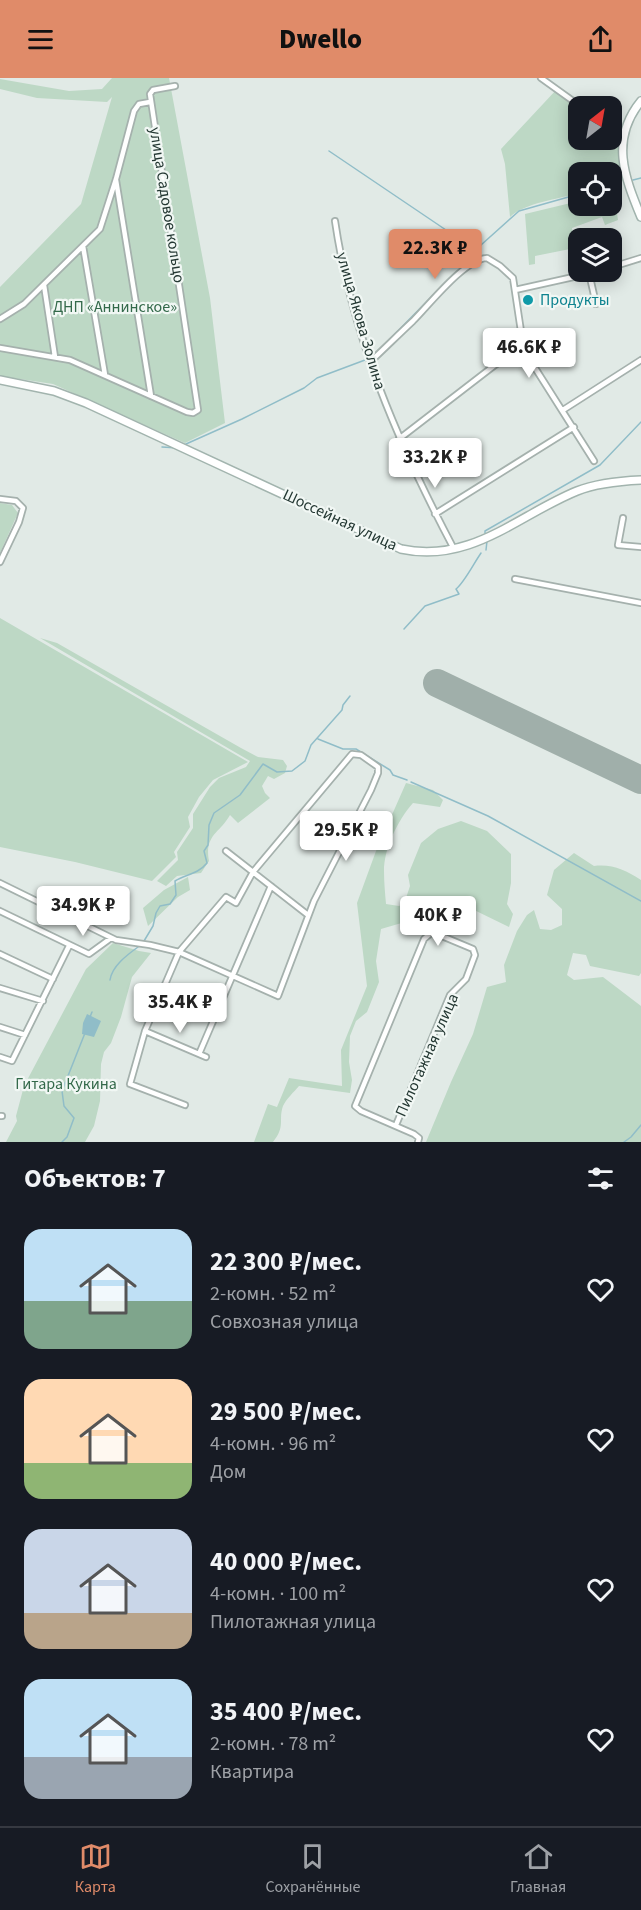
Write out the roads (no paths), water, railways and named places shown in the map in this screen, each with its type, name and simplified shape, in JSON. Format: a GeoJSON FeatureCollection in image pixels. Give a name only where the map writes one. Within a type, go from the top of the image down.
{"type":"FeatureCollection","features":[{"type":"Feature","properties":{"kind":"main road"},"geometry":{"type":"LineString","coordinates":[[641,101],[627,124],[623,141],[625,174],[641,217]]}},
{"type":"Feature","properties":{"kind":"main road","name":"Шоссейная улица"},"geometry":{"type":"LineString","coordinates":[[0,380],[54,391],[178,444],[401,549],[420,553],[453,549],[498,534],[578,490],[625,480],[641,480]]}},
{"type":"Feature","properties":{"kind":"street"},"geometry":{"type":"LineString","coordinates":[[541,78],[568,97]]}},
{"type":"Feature","properties":{"kind":"street"},"geometry":{"type":"LineString","coordinates":[[150,102],[152,91],[175,86]]}},
{"type":"Feature","properties":{"kind":"street","name":"улица Садовое кольцо"},"geometry":{"type":"LineString","coordinates":[[0,319],[24,304],[102,225],[135,111],[140,104],[150,102],[198,410],[190,412],[70,360],[0,348]]}},
{"type":"Feature","properties":{"kind":"street"},"geometry":{"type":"LineString","coordinates":[[116,180],[151,396]]}},
{"type":"Feature","properties":{"kind":"street","name":"улица Якова Золина"},"geometry":{"type":"LineString","coordinates":[[335,221],[349,293],[370,362],[399,439],[453,549]]}},
{"type":"Feature","properties":{"kind":"street"},"geometry":{"type":"LineString","coordinates":[[83,246],[105,375]]}},
{"type":"Feature","properties":{"kind":"street"},"geometry":{"type":"LineString","coordinates":[[370,362],[414,320],[440,291],[476,261],[487,258],[513,278],[524,346],[530,360],[594,461]]}},
{"type":"Feature","properties":{"kind":"street"},"geometry":{"type":"LineString","coordinates":[[622,264],[641,258]]}},
{"type":"Feature","properties":{"kind":"street"},"geometry":{"type":"LineString","coordinates":[[515,290],[568,278]]}},
{"type":"Feature","properties":{"kind":"street"},"geometry":{"type":"LineString","coordinates":[[591,282],[596,304]]}},
{"type":"Feature","properties":{"kind":"street"},"geometry":{"type":"LineString","coordinates":[[44,285],[55,357]]}},
{"type":"Feature","properties":{"kind":"street"},"geometry":{"type":"LineString","coordinates":[[399,439],[495,365],[524,346]]}},
{"type":"Feature","properties":{"kind":"street"},"geometry":{"type":"LineString","coordinates":[[563,410],[641,360]]}},
{"type":"Feature","properties":{"kind":"street"},"geometry":{"type":"LineString","coordinates":[[435,514],[574,427]]}},
{"type":"Feature","properties":{"kind":"street"},"geometry":{"type":"LineString","coordinates":[[0,500],[16,501],[23,508],[19,522],[0,562]]}},
{"type":"Feature","properties":{"kind":"street"},"geometry":{"type":"LineString","coordinates":[[623,518],[618,545],[641,548]]}},
{"type":"Feature","properties":{"kind":"street"},"geometry":{"type":"LineString","coordinates":[[515,579],[641,603]]}},
{"type":"Feature","properties":{"kind":"street"},"geometry":{"type":"LineString","coordinates":[[0,883],[111,938],[179,952],[278,996],[308,915],[378,773],[378,767],[371,761],[352,754],[253,872],[236,903],[226,897],[179,952],[145,1031],[130,1084],[185,1105]]}},
{"type":"Feature","properties":{"kind":"street"},"geometry":{"type":"LineString","coordinates":[[226,851],[308,915]]}},
{"type":"Feature","properties":{"kind":"street"},"geometry":{"type":"LineString","coordinates":[[199,1054],[271,886]]}},
{"type":"Feature","properties":{"kind":"street"},"geometry":{"type":"LineString","coordinates":[[0,911],[89,954],[111,938]]}},
{"type":"Feature","properties":{"kind":"street","name":"Пилотажная улица"},"geometry":{"type":"LineString","coordinates":[[396,1125],[450,995],[466,979],[476,956],[473,949],[437,934],[431,933],[424,939],[355,1106],[419,1138],[418,1142]]}},
{"type":"Feature","properties":{"kind":"street"},"geometry":{"type":"LineString","coordinates":[[0,1058],[12,1061],[69,946]]}},
{"type":"Feature","properties":{"kind":"street"},"geometry":{"type":"LineString","coordinates":[[0,954],[53,979]]}},
{"type":"Feature","properties":{"kind":"street"},"geometry":{"type":"LineString","coordinates":[[0,988],[43,1001]]}},
{"type":"Feature","properties":{"kind":"street"},"geometry":{"type":"LineString","coordinates":[[0,1027],[26,1035]]}},
{"type":"Feature","properties":{"kind":"street"},"geometry":{"type":"LineString","coordinates":[[145,1031],[206,1057]]}},
{"type":"Feature","properties":{"kind":"water"},"geometry":{"type":"Polygon","coordinates":[[[87,1014],[101,1021],[94,1037],[82,1034],[87,1014]]]}},
{"type":"Feature","properties":{"kind":"waterway"},"geometry":{"type":"LineString","coordinates":[[329,151],[446,230]]}},
{"type":"Feature","properties":{"kind":"waterway"},"geometry":{"type":"LineString","coordinates":[[633,180],[641,178]]}},
{"type":"Feature","properties":{"kind":"waterway"},"geometry":{"type":"LineString","coordinates":[[466,266],[481,245],[519,211],[568,197]]}},
{"type":"Feature","properties":{"kind":"waterway"},"geometry":{"type":"LineString","coordinates":[[382,347],[448,280]]}},
{"type":"Feature","properties":{"kind":"waterway"},"geometry":{"type":"LineString","coordinates":[[186,444],[304,388],[317,378],[365,360]]}},
{"type":"Feature","properties":{"kind":"waterway"},"geometry":{"type":"LineString","coordinates":[[485,533],[600,465],[641,422]]}},
{"type":"Feature","properties":{"kind":"waterway"},"geometry":{"type":"LineString","coordinates":[[162,447],[178,448]]}},
{"type":"Feature","properties":{"kind":"waterway"},"geometry":{"type":"LineString","coordinates":[[486,550],[487,541]]}},
{"type":"Feature","properties":{"kind":"waterway"},"geometry":{"type":"LineString","coordinates":[[404,629],[425,606],[459,594],[456,589],[466,578],[481,553]]}},
{"type":"Feature","properties":{"kind":"waterway"},"geometry":{"type":"LineString","coordinates":[[144,941],[153,926],[160,906],[170,904],[176,895],[175,881],[196,872],[207,863],[204,851],[208,845],[209,825],[214,813],[240,795],[263,764],[277,772],[292,771],[305,761],[311,745],[342,710],[350,696]]}},
{"type":"Feature","properties":{"kind":"waterway"},"geometry":{"type":"LineString","coordinates":[[318,739],[343,749],[356,749],[390,770],[393,775],[407,780]]}},
{"type":"Feature","properties":{"kind":"waterway"},"geometry":{"type":"LineString","coordinates":[[411,782],[488,816],[641,901]]}},
{"type":"Feature","properties":{"kind":"waterway"},"geometry":{"type":"LineString","coordinates":[[110,980],[117,966],[138,947]]}},
{"type":"Feature","properties":{"kind":"waterway"},"geometry":{"type":"LineString","coordinates":[[90,1017],[92,1012]]}},
{"type":"Feature","properties":{"kind":"waterway"},"geometry":{"type":"LineString","coordinates":[[62,1142],[67,1137],[74,1118],[64,1106],[62,1091],[85,1033]]}},
{"type":"Feature","properties":{"kind":"waterway"},"geometry":{"type":"LineString","coordinates":[[624,1142],[641,1125]]}},
{"type":"Feature","properties":{"kind":"place","name":"Продукты"},"geometry":{"type":"Point","coordinates":[528,300]}},
{"type":"Feature","properties":{"kind":"park label","name":"ДНП «Аннинское»"},"geometry":{"type":"Point","coordinates":[115,307]}},
{"type":"Feature","properties":{"kind":"park label","name":"Гитара Кукина"},"geometry":{"type":"Point","coordinates":[66,1084]}}]}
